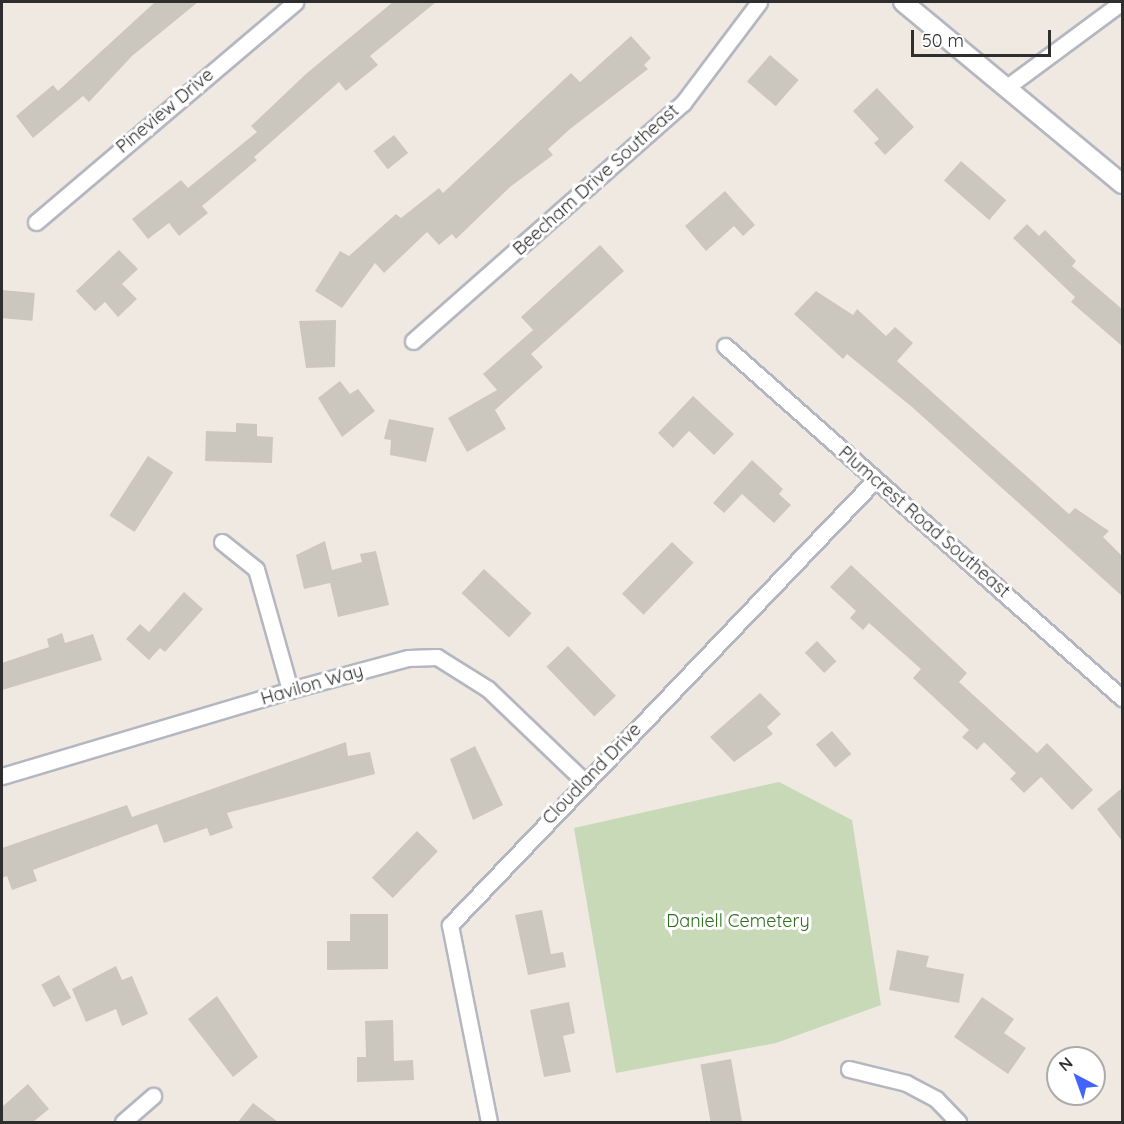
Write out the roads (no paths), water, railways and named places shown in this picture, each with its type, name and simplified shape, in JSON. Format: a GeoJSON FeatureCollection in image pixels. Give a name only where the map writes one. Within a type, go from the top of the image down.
{"type":"FeatureCollection","features":[{"type":"Feature","properties":{"kind":"street","name":"Pineview Drive"},"geometry":{"type":"LineString","coordinates":[[36,222],[295,2]]}},
{"type":"Feature","properties":{"kind":"street","name":"Beecham Drive Southeast"},"geometry":{"type":"LineString","coordinates":[[413,341],[683,103],[759,2]]}},
{"type":"Feature","properties":{"kind":"street"},"geometry":{"type":"LineString","coordinates":[[903,2],[1122,184]]}},
{"type":"Feature","properties":{"kind":"street"},"geometry":{"type":"LineString","coordinates":[[1007,87],[1122,2]]}},
{"type":"Feature","properties":{"kind":"street","name":"Plumcrest Road Southeast"},"geometry":{"type":"LineString","coordinates":[[725,346],[1122,698]]}},
{"type":"Feature","properties":{"kind":"street","name":"Cloudland Drive"},"geometry":{"type":"LineString","coordinates":[[489,1122],[450,925],[875,480]]}},
{"type":"Feature","properties":{"kind":"street"},"geometry":{"type":"LineString","coordinates":[[222,542],[256,569],[290,690]]}},
{"type":"Feature","properties":{"kind":"street","name":"Havilon Way"},"geometry":{"type":"LineString","coordinates":[[2,776],[290,690],[408,658],[437,657],[488,690],[585,782]]}},
{"type":"Feature","properties":{"kind":"street"},"geometry":{"type":"LineString","coordinates":[[849,1069],[906,1083],[936,1099],[958,1122]]}},
{"type":"Feature","properties":{"kind":"street"},"geometry":{"type":"LineString","coordinates":[[123,1122],[153,1096]]}},
{"type":"Feature","properties":{"kind":"park label","name":"Daniell Cemetery"},"geometry":{"type":"Point","coordinates":[738,921]}}]}
